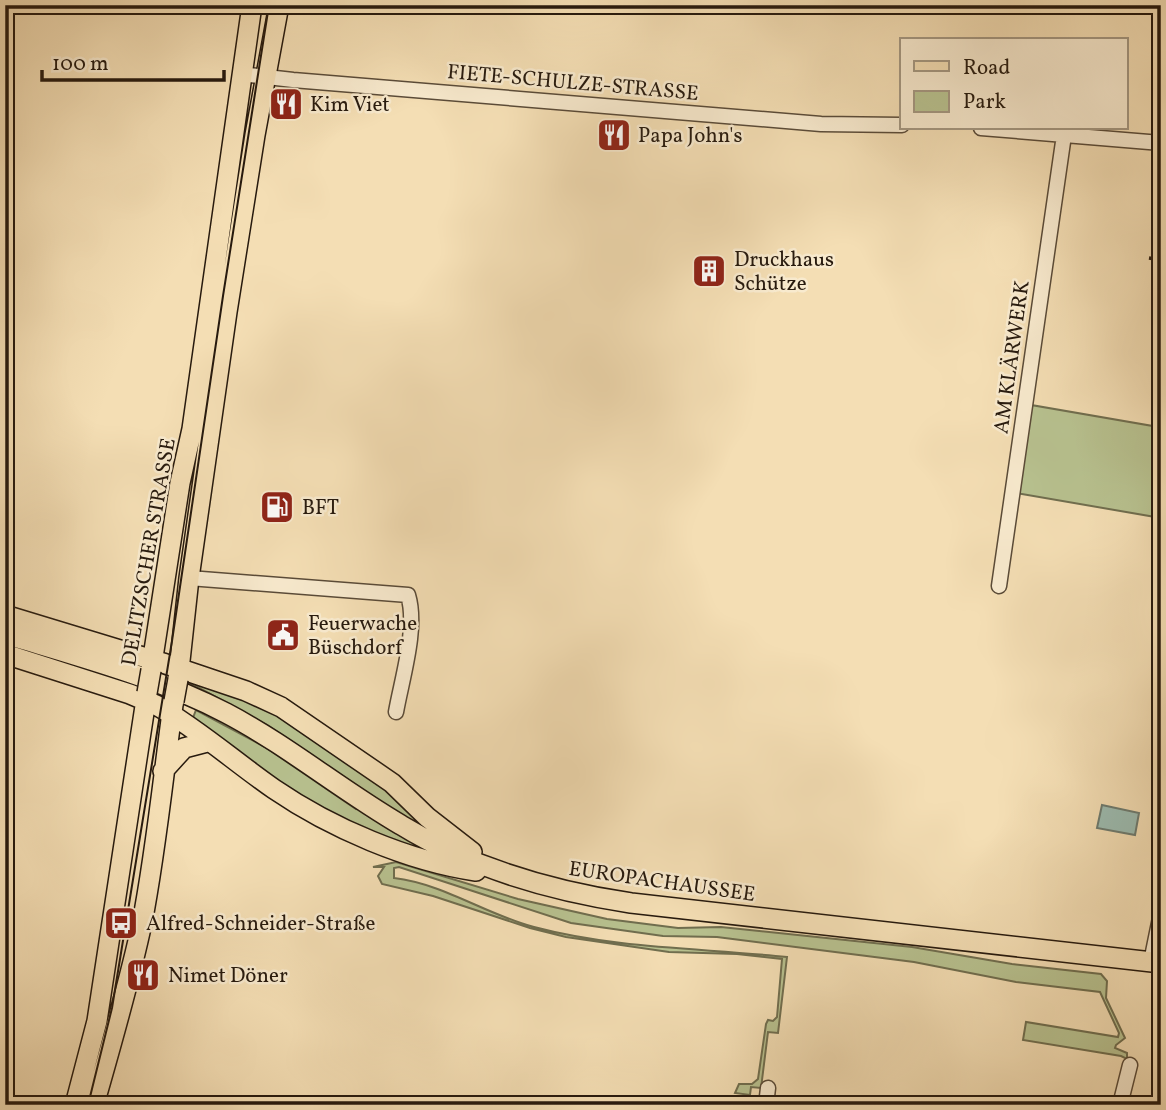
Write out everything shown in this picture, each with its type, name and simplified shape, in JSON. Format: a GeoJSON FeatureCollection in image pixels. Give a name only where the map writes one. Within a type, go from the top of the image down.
{"type":"FeatureCollection","features":[{"type":"Feature","properties":{"kind":"main road","name":"DELITZSCHER STRASSE"},"geometry":{"type":"LineString","coordinates":[[75,1105],[97,1021],[180,483],[192,429],[253,5]]}},
{"type":"Feature","properties":{"kind":"main road","name":"DELITZSCHER STRASSE"},"geometry":{"type":"LineString","coordinates":[[94,1105],[142,924],[159,821],[189,578],[238,238],[279,5]]}},
{"type":"Feature","properties":{"kind":"main road"},"geometry":{"type":"LineString","coordinates":[[5,615],[178,674],[246,691],[291,713],[392,783],[445,832],[505,874]]}},
{"type":"Feature","properties":{"kind":"main road","name":"EUROPACHAUSSEE"},"geometry":{"type":"LineString","coordinates":[[5,634],[135,675],[223,712],[259,731],[402,826],[459,856],[505,874],[561,890],[631,903],[1156,963]]}},
{"type":"Feature","properties":{"kind":"main road"},"geometry":{"type":"LineString","coordinates":[[5,654],[146,697],[173,708],[207,742],[299,804],[369,839],[456,868],[505,874]]}},
{"type":"Feature","properties":{"kind":"main road"},"geometry":{"type":"LineString","coordinates":[[163,772],[184,748],[207,742]]}},
{"type":"Feature","properties":{"kind":"street","name":"FIETE-SCHULZE-STRASSE"},"geometry":{"type":"LineString","coordinates":[[241,74],[808,123],[900,125]]}},
{"type":"Feature","properties":{"kind":"street"},"geometry":{"type":"LineString","coordinates":[[1005,130],[1161,143]]}},
{"type":"Feature","properties":{"kind":"street","name":"AM KLÄRWERK"},"geometry":{"type":"LineString","coordinates":[[999,586],[1064,135]]}},
{"type":"Feature","properties":{"kind":"street"},"geometry":{"type":"LineString","coordinates":[[189,578],[408,595],[412,609],[410,632],[396,712]]}},
{"type":"Feature","properties":{"kind":"street"},"geometry":{"type":"LineString","coordinates":[[1156,963],[1161,913]]}},
{"type":"Feature","properties":{"kind":"street"},"geometry":{"type":"LineString","coordinates":[[1120,1105],[1130,1065]]}},
{"type":"Feature","properties":{"kind":"street"},"geometry":{"type":"LineString","coordinates":[[766,1105],[768,1088]]}},
{"type":"Feature","properties":{"kind":"green space"},"geometry":{"type":"Polygon","coordinates":[[[1161,384],[1161,518],[1016,493],[1031,405],[1153,426],[1161,384]]]}},
{"type":"Feature","properties":{"kind":"green space"},"geometry":{"type":"Polygon","coordinates":[[[190,683],[277,711],[375,777],[435,830],[427,833],[269,726],[190,683]]]}},
{"type":"Feature","properties":{"kind":"green space"},"geometry":{"type":"Polygon","coordinates":[[[196,710],[265,747],[356,809],[359,807],[457,864],[333,817],[191,723],[196,710]]]}},
{"type":"Feature","properties":{"kind":"green space"},"geometry":{"type":"Polygon","coordinates":[[[396,862],[518,899],[607,919],[678,928],[721,927],[912,947],[1012,964],[1101,974],[1107,981],[1106,998],[1125,1038],[1115,1048],[1127,1053],[1127,1059],[1023,1040],[1026,1022],[1118,1037],[1119,1033],[1100,992],[1016,982],[914,962],[717,937],[663,936],[571,923],[399,867],[394,868],[394,878],[430,886],[534,927],[628,944],[787,957],[778,1033],[768,1032],[761,1088],[751,1087],[750,1095],[735,1093],[739,1084],[752,1084],[758,1079],[766,1024],[768,1020],[773,1021],[777,1017],[782,959],[737,954],[669,952],[566,937],[530,928],[433,896],[382,884],[378,876],[384,867],[373,867],[396,862]]]}},
{"type":"Feature","properties":{"kind":"water"},"geometry":{"type":"Polygon","coordinates":[[[1102,805],[1139,813],[1135,835],[1097,828],[1102,805]]]}},
{"type":"Feature","properties":{"kind":"tram line"},"geometry":{"type":"LineString","coordinates":[[88,1105],[112,1008],[172,641],[269,5]]}},
{"type":"Feature","properties":{"kind":"railway"},"geometry":{"type":"LineString","coordinates":[[1149,258],[1161,260]]}},
{"type":"Feature","properties":{"kind":"place","name":"Kim Viet"},"geometry":{"type":"Point","coordinates":[286,104]}},
{"type":"Feature","properties":{"kind":"place","name":"Papa John's"},"geometry":{"type":"Point","coordinates":[614,135]}},
{"type":"Feature","properties":{"kind":"place","name":"Druckhaus Schütze"},"geometry":{"type":"Point","coordinates":[709,271]}},
{"type":"Feature","properties":{"kind":"place","name":"BFT"},"geometry":{"type":"Point","coordinates":[277,507]}},
{"type":"Feature","properties":{"kind":"place","name":"Feuerwache Büschdorf"},"geometry":{"type":"Point","coordinates":[283,635]}},
{"type":"Feature","properties":{"kind":"place","name":"Alfred-Schneider-Straße"},"geometry":{"type":"Point","coordinates":[121,923]}},
{"type":"Feature","properties":{"kind":"place","name":"Nimet Döner"},"geometry":{"type":"Point","coordinates":[143,975]}}]}
